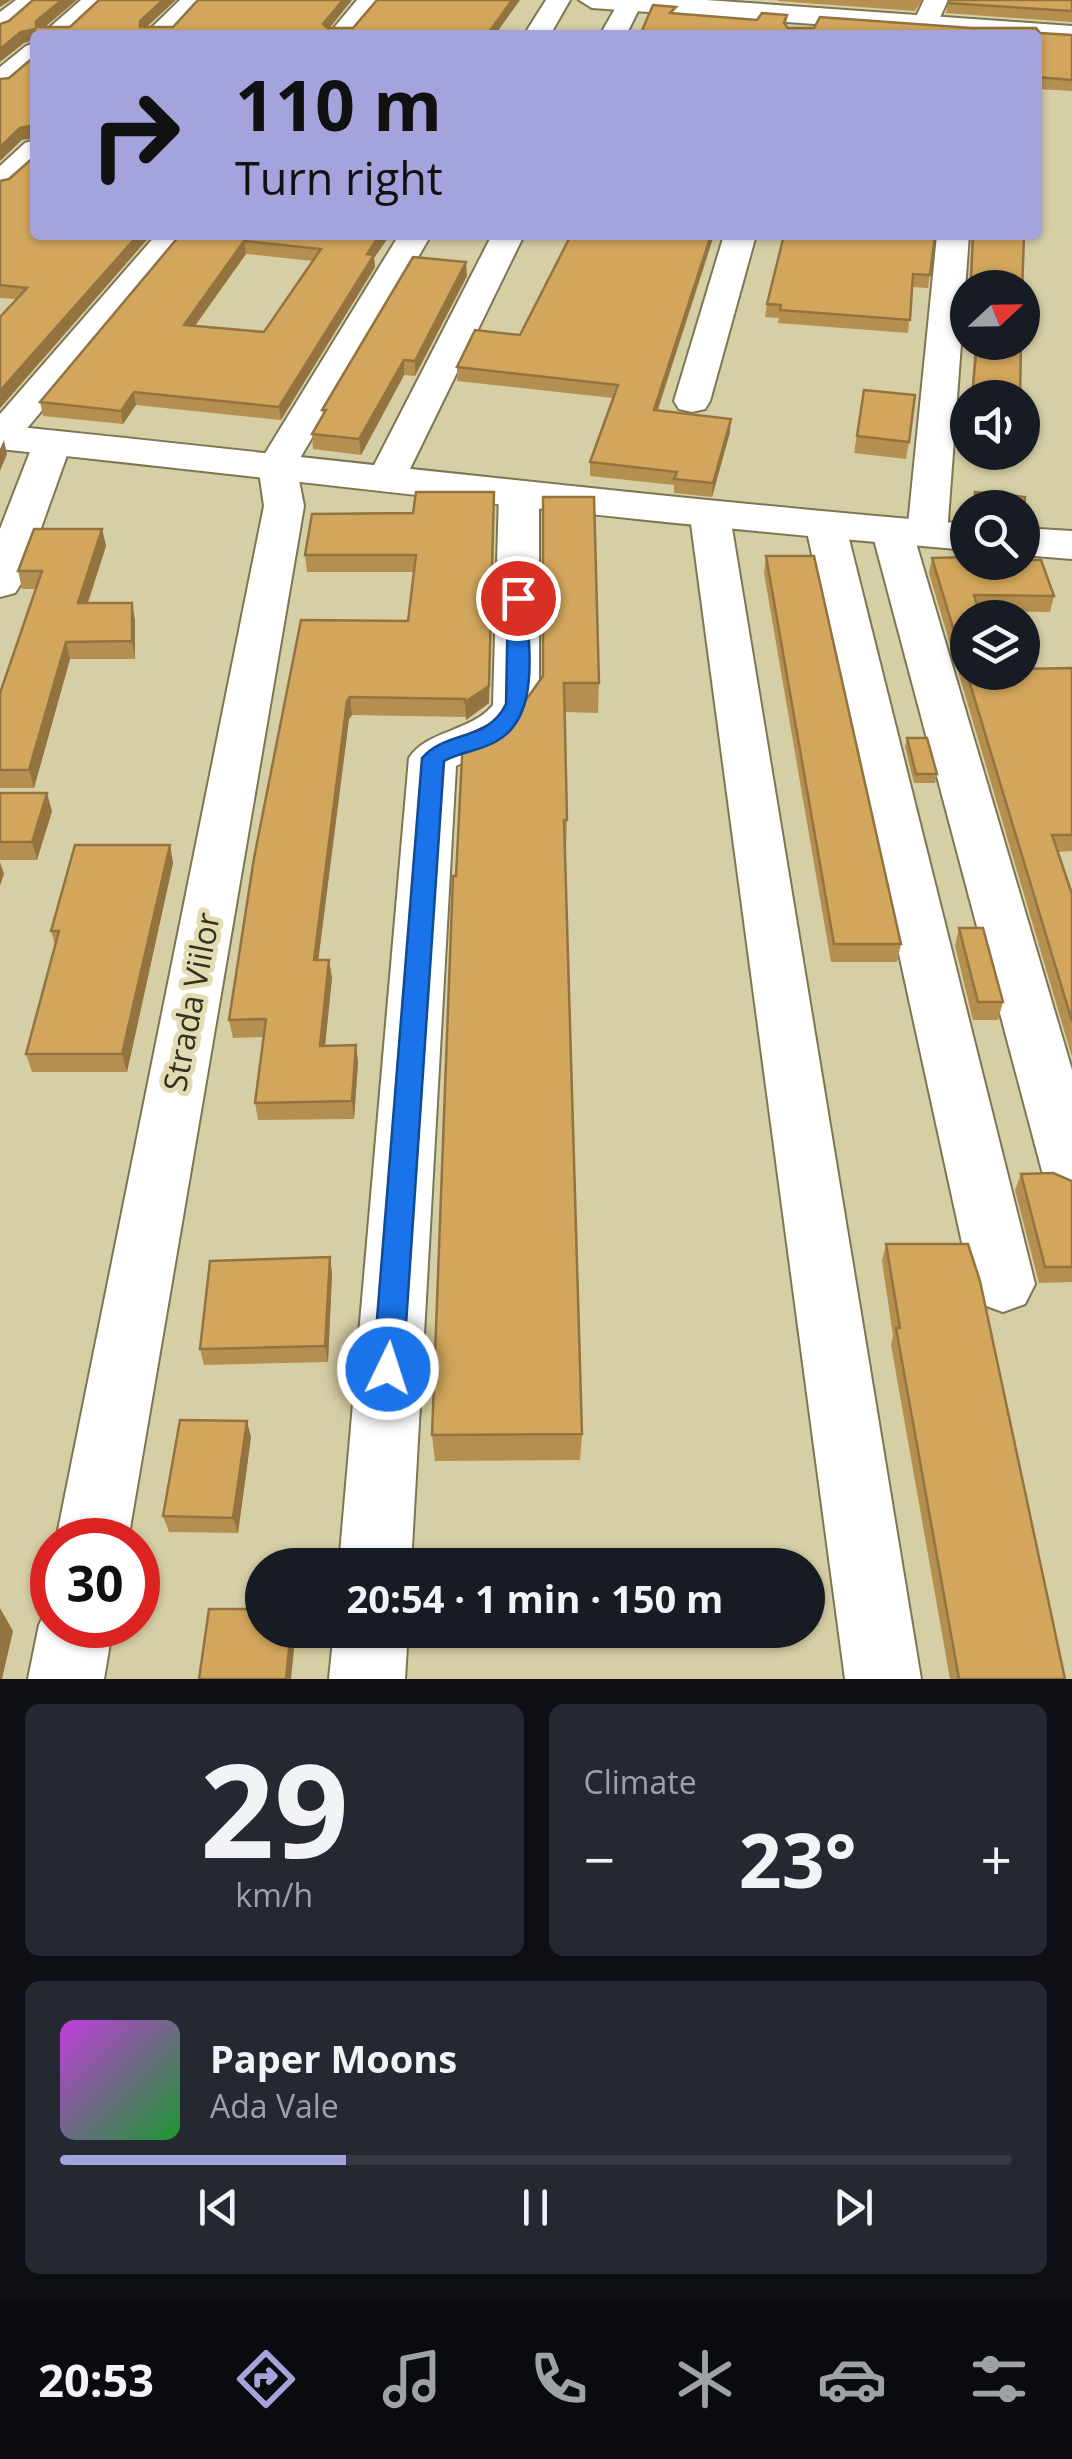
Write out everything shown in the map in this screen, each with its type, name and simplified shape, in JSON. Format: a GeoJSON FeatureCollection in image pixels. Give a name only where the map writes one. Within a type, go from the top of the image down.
{"type":"FeatureCollection","features":[{"type":"Feature","properties":{"kind":"street"},"geometry":{"type":"LineString","coordinates":[[0,24],[31,0]]}},
{"type":"Feature","properties":{"kind":"street"},"geometry":{"type":"LineString","coordinates":[[60,30],[96,0]]}},
{"type":"Feature","properties":{"kind":"street"},"geometry":{"type":"LineString","coordinates":[[162,30],[194,0]]}},
{"type":"Feature","properties":{"kind":"street"},"geometry":{"type":"LineString","coordinates":[[345,30],[370,0]]}},
{"type":"Feature","properties":{"kind":"street"},"geometry":{"type":"LineString","coordinates":[[540,30],[558,0]]}},
{"type":"Feature","properties":{"kind":"street"},"geometry":{"type":"LineString","coordinates":[[592,0],[754,5],[803,25],[931,12],[969,30]]}},
{"type":"Feature","properties":{"kind":"street"},"geometry":{"type":"LineString","coordinates":[[616,30],[630,3]]}},
{"type":"Feature","properties":{"kind":"street"},"geometry":{"type":"LineString","coordinates":[[1042,33],[1072,34]]}},
{"type":"Feature","properties":{"kind":"street"},"geometry":{"type":"LineString","coordinates":[[0,80],[30,55]]}},
{"type":"Feature","properties":{"kind":"street"},"geometry":{"type":"LineString","coordinates":[[0,182],[30,155]]}},
{"type":"Feature","properties":{"kind":"street"},"geometry":{"type":"LineString","coordinates":[[0,437],[169,240]]}},
{"type":"Feature","properties":{"kind":"street"},"geometry":{"type":"LineString","coordinates":[[277,465],[412,240]]}},
{"type":"Feature","properties":{"kind":"street"},"geometry":{"type":"LineString","coordinates":[[387,477],[506,240]]}},
{"type":"Feature","properties":{"kind":"street"},"geometry":{"type":"LineString","coordinates":[[692,401],[739,240]]}},
{"type":"Feature","properties":{"kind":"street"},"geometry":{"type":"LineString","coordinates":[[953,240],[929,535],[1072,1171]]}},
{"type":"Feature","properties":{"kind":"street"},"geometry":{"type":"LineString","coordinates":[[0,437],[387,477],[710,516],[929,535]]}},
{"type":"Feature","properties":{"kind":"street"},"geometry":{"type":"LineString","coordinates":[[0,584],[52,444]]}},
{"type":"Feature","properties":{"kind":"street","name":"Strada Viilor"},"geometry":{"type":"LineString","coordinates":[[96,1518],[284,506],[277,465]]}},
{"type":"Feature","properties":{"kind":"street"},"geometry":{"type":"LineString","coordinates":[[376,1548],[433,758],[453,747],[486,738],[508,724],[516,704],[519,493]]}},
{"type":"Feature","properties":{"kind":"street"},"geometry":{"type":"LineString","coordinates":[[710,516],[883,1679]]}},
{"type":"Feature","properties":{"kind":"street"},"geometry":{"type":"LineString","coordinates":[[826,527],[1002,1284]]}},
{"type":"Feature","properties":{"kind":"street"},"geometry":{"type":"LineString","coordinates":[[1040,542],[1072,545]]}},
{"type":"Feature","properties":{"kind":"street"},"geometry":{"type":"LineString","coordinates":[[66,1679],[72,1648]]}},
{"type":"Feature","properties":{"kind":"street"},"geometry":{"type":"LineString","coordinates":[[367,1679],[369,1648]]}},
{"type":"Feature","properties":{"kind":"building"},"geometry":{"type":"Polygon","coordinates":[[[33,0],[62,0],[36,21],[36,27],[70,27],[99,0],[163,0],[140,21],[140,27],[173,27],[198,0],[343,0],[323,24],[327,28],[353,28],[377,0],[512,0],[491,30],[35,29],[21,32],[0,49],[0,24],[33,0]]]}},
{"type":"Feature","properties":{"kind":"building"},"geometry":{"type":"Polygon","coordinates":[[[1072,0],[1072,11],[948,3],[1072,0]]]}},
{"type":"Feature","properties":{"kind":"building"},"geometry":{"type":"Polygon","coordinates":[[[653,5],[676,7],[670,13],[757,20],[762,13],[787,15],[784,23],[788,28],[814,28],[820,17],[1038,30],[642,30],[653,5]]]}},
{"type":"Feature","properties":{"kind":"building"},"geometry":{"type":"Polygon","coordinates":[[[1042,33],[1072,35],[1072,80],[1042,77],[1042,33]]]}},
{"type":"Feature","properties":{"kind":"building"},"geometry":{"type":"Polygon","coordinates":[[[30,60],[30,126],[20,128],[0,147],[0,79],[9,78],[30,60]]]}},
{"type":"Feature","properties":{"kind":"building"},"geometry":{"type":"Polygon","coordinates":[[[30,160],[30,240],[134,240],[0,391],[0,317],[27,288],[0,285],[0,181],[9,179],[30,160]]]}},
{"type":"Feature","properties":{"kind":"building"},"geometry":{"type":"Polygon","coordinates":[[[176,240],[377,240],[367,254],[374,255],[279,407],[134,392],[121,411],[40,402],[176,240]],[[244,241],[184,325],[264,332],[321,249],[244,241]]]}},
{"type":"Feature","properties":{"kind":"building"},"geometry":{"type":"Polygon","coordinates":[[[568,240],[709,240],[654,410],[731,419],[713,483],[674,479],[677,472],[590,462],[618,385],[457,367],[475,330],[520,335],[568,240]]]}},
{"type":"Feature","properties":{"kind":"building"},"geometry":{"type":"Polygon","coordinates":[[[783,240],[934,240],[930,275],[913,274],[910,320],[780,310],[781,305],[767,304],[783,240]]]}},
{"type":"Feature","properties":{"kind":"building"},"geometry":{"type":"Polygon","coordinates":[[[973,240],[1024,240],[1023,270],[971,270],[973,240]]]}},
{"type":"Feature","properties":{"kind":"building"},"geometry":{"type":"Polygon","coordinates":[[[413,257],[466,262],[415,361],[404,360],[359,439],[312,434],[326,410],[322,410],[413,257]]]}},
{"type":"Feature","properties":{"kind":"building"},"geometry":{"type":"Polygon","coordinates":[[[975,360],[1021,360],[1020,380],[974,380],[975,360]]]}},
{"type":"Feature","properties":{"kind":"building"},"geometry":{"type":"Polygon","coordinates":[[[864,390],[915,395],[909,442],[857,436],[864,390]]]}},
{"type":"Feature","properties":{"kind":"building"},"geometry":{"type":"Polygon","coordinates":[[[416,492],[494,492],[489,686],[465,702],[350,697],[347,701],[314,960],[329,960],[320,1046],[356,1045],[352,1101],[255,1103],[266,1019],[229,1020],[254,858],[301,620],[408,621],[416,555],[305,555],[312,514],[413,513],[416,492]]]}},
{"type":"Feature","properties":{"kind":"building"},"geometry":{"type":"Polygon","coordinates":[[[543,497],[594,497],[599,683],[564,683],[564,820],[582,1434],[432,1435],[453,876],[463,737],[518,711],[543,676],[543,497]]]}},
{"type":"Feature","properties":{"kind":"building"},"geometry":{"type":"Polygon","coordinates":[[[34,529],[102,529],[78,603],[132,603],[132,641],[66,642],[29,770],[0,770],[0,693],[42,571],[18,571],[34,529]]]}},
{"type":"Feature","properties":{"kind":"building"},"geometry":{"type":"Polygon","coordinates":[[[766,556],[814,556],[901,944],[834,944],[766,556]]]}},
{"type":"Feature","properties":{"kind":"building"},"geometry":{"type":"Polygon","coordinates":[[[932,558],[950,558],[950,580],[1040,580],[1041,560],[1054,596],[974,595],[976,600],[950,600],[950,618],[932,558]]]}},
{"type":"Feature","properties":{"kind":"building"},"geometry":{"type":"Polygon","coordinates":[[[1072,668],[1072,835],[1052,835],[1072,894],[1072,1021],[972,690],[1040,690],[1040,669],[1072,668]]]}},
{"type":"Feature","properties":{"kind":"building"},"geometry":{"type":"Polygon","coordinates":[[[907,738],[927,738],[937,774],[916,774],[907,738]]]}},
{"type":"Feature","properties":{"kind":"building"},"geometry":{"type":"Polygon","coordinates":[[[0,793],[47,793],[32,842],[0,842],[0,793]]]}},
{"type":"Feature","properties":{"kind":"building"},"geometry":{"type":"Polygon","coordinates":[[[75,845],[170,845],[122,1054],[26,1054],[59,931],[51,931],[75,845]]]}},
{"type":"Feature","properties":{"kind":"building"},"geometry":{"type":"Polygon","coordinates":[[[959,928],[983,928],[1003,1002],[978,1002],[959,928]]]}},
{"type":"Feature","properties":{"kind":"building"},"geometry":{"type":"Polygon","coordinates":[[[1053,1173],[1072,1181],[1072,1267],[1045,1267],[1021,1174],[1053,1173]]]}},
{"type":"Feature","properties":{"kind":"building"},"geometry":{"type":"Polygon","coordinates":[[[886,1244],[968,1244],[980,1281],[1065,1679],[959,1679],[896,1328],[900,1328],[886,1244]]]}},
{"type":"Feature","properties":{"kind":"building"},"geometry":{"type":"Polygon","coordinates":[[[330,1257],[325,1346],[200,1349],[210,1261],[330,1257]]]}},
{"type":"Feature","properties":{"kind":"building"},"geometry":{"type":"Polygon","coordinates":[[[180,1420],[247,1421],[233,1518],[163,1516],[180,1420]]]}},
{"type":"Feature","properties":{"kind":"building"},"geometry":{"type":"Polygon","coordinates":[[[209,1609],[245,1609],[245,1648],[289,1648],[286,1679],[199,1679],[209,1609]]]}},
{"type":"Feature","properties":{"kind":"route"},"geometry":{"type":"LineString","coordinates":[[388,1369],[433,758],[453,747],[486,738],[508,724],[516,704],[518,598]]}}]}
